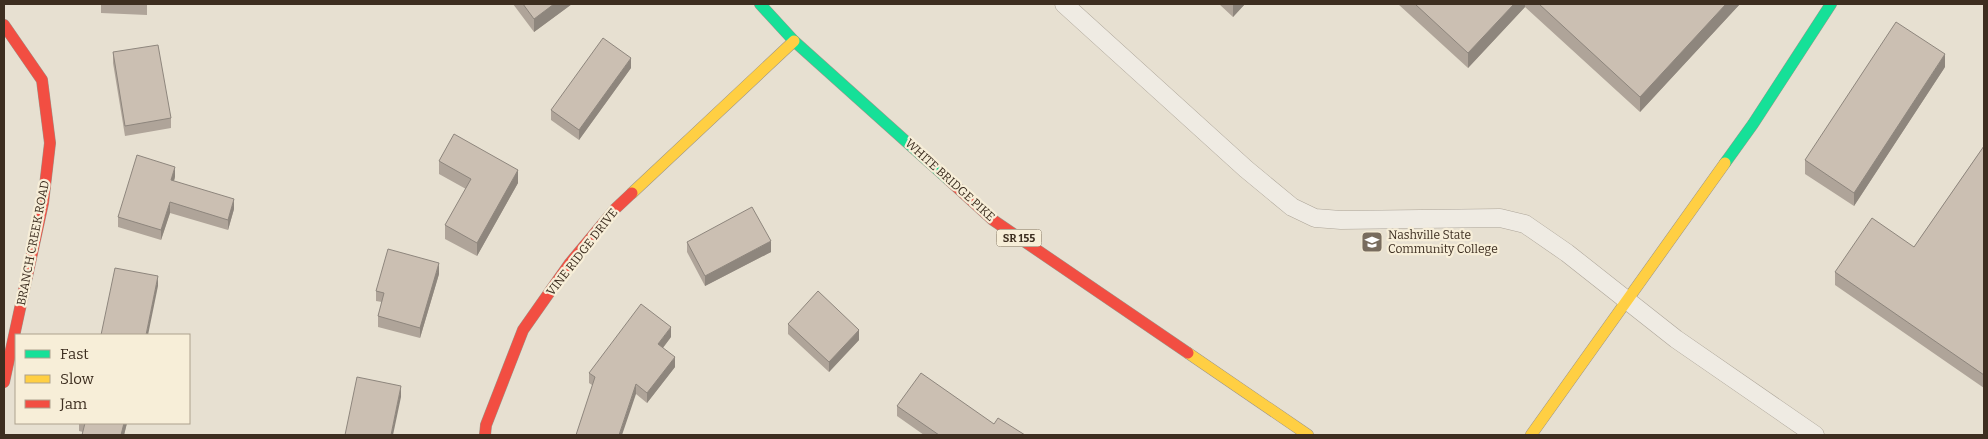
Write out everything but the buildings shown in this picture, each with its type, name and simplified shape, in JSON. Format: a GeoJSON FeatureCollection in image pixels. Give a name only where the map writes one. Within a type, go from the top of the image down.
{"type":"FeatureCollection","features":[{"type":"Feature","properties":{"kind":"street","name":"WHITE BRIDGE PIKE"},"geometry":{"type":"LineString","coordinates":[[760,4],[794,40],[993,220],[1308,435]]}},
{"type":"Feature","properties":{"kind":"street"},"geometry":{"type":"LineString","coordinates":[[1531,435],[1753,124],[1831,4]]}},
{"type":"Feature","properties":{"kind":"street","name":"BRANCH CREEK ROAD"},"geometry":{"type":"LineString","coordinates":[[4,25],[42,80],[50,143],[44,203],[4,382]]}},
{"type":"Feature","properties":{"kind":"street","name":"VINE RIDGE DRIVE"},"geometry":{"type":"LineString","coordinates":[[485,435],[486,425],[523,330],[570,263],[615,209],[794,40]]}},
{"type":"Feature","properties":{"kind":"lane"},"geometry":{"type":"LineString","coordinates":[[1064,4],[1246,169],[1292,207],[1316,218],[1324,219],[1500,218],[1524,224],[1567,253],[1629,300],[1676,339],[1815,435]]}},
{"type":"Feature","properties":{"kind":"traffic: fast"},"geometry":{"type":"LineString","coordinates":[[760,4],[794,41],[949,180]]}},
{"type":"Feature","properties":{"kind":"traffic: fast"},"geometry":{"type":"LineString","coordinates":[[1725,163],[1753,124],[1831,4]]}},
{"type":"Feature","properties":{"kind":"traffic: slow"},"geometry":{"type":"LineString","coordinates":[[632,193],[794,41]]}},
{"type":"Feature","properties":{"kind":"traffic: slow"},"geometry":{"type":"LineString","coordinates":[[1531,435],[1725,163]]}},
{"type":"Feature","properties":{"kind":"traffic: slow"},"geometry":{"type":"LineString","coordinates":[[1188,353],[1308,435]]}},
{"type":"Feature","properties":{"kind":"traffic: jam"},"geometry":{"type":"LineString","coordinates":[[4,25],[42,80],[50,143],[43,203],[4,382]]}},
{"type":"Feature","properties":{"kind":"traffic: jam"},"geometry":{"type":"LineString","coordinates":[[949,180],[993,220],[1188,353]]}},
{"type":"Feature","properties":{"kind":"traffic: jam"},"geometry":{"type":"LineString","coordinates":[[485,435],[486,425],[523,330],[570,263],[615,209],[632,193]]}},
{"type":"Feature","properties":{"kind":"place","name":"Nashville State Community College"},"geometry":{"type":"Point","coordinates":[1372,242]}}]}
